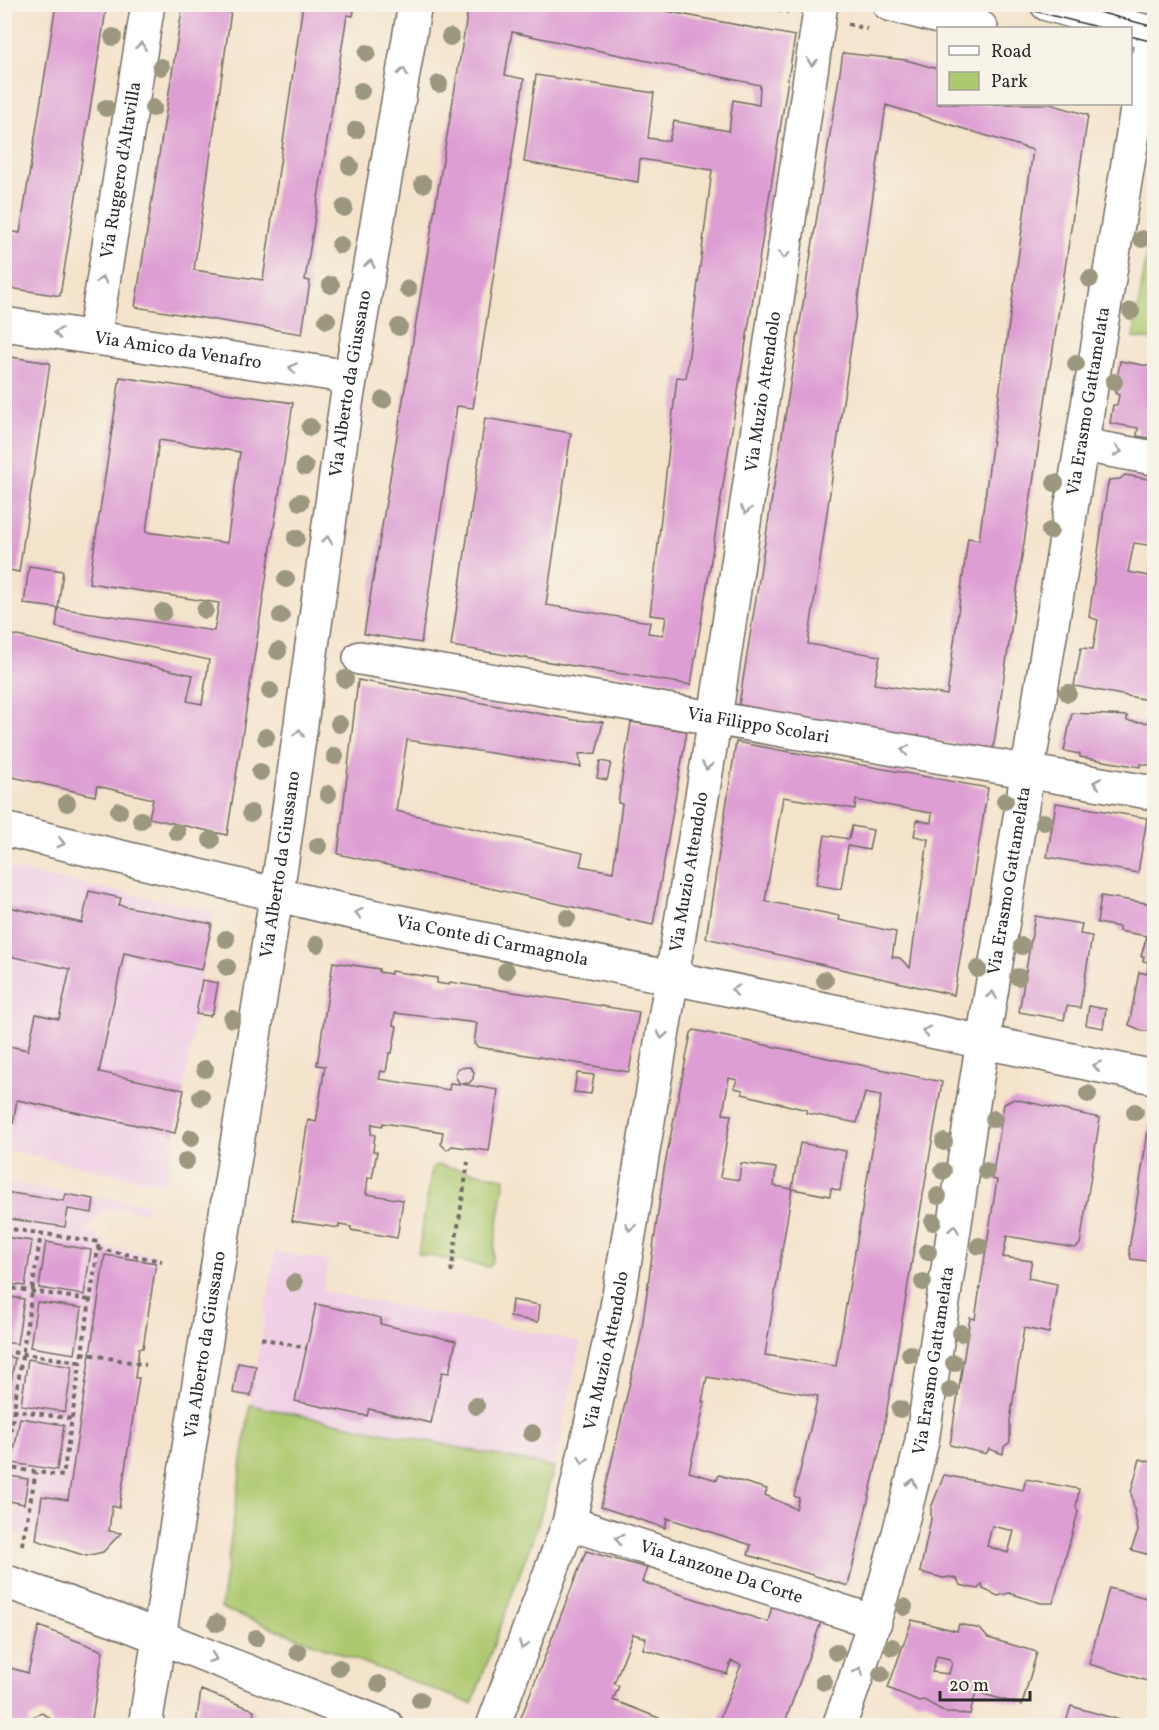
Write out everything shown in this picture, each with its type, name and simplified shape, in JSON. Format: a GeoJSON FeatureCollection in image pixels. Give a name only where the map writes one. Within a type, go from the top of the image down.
{"type":"FeatureCollection","features":[{"type":"Feature","properties":{"kind":"street","name":"Via Ruggero d'Altavilla"},"geometry":{"type":"LineString","coordinates":[[93,338],[148,4]]}},
{"type":"Feature","properties":{"kind":"street","name":"Via Alberto da Giussano"},"geometry":{"type":"LineString","coordinates":[[144,1725],[275,894],[351,377],[415,4]]}},
{"type":"Feature","properties":{"kind":"street"},"geometry":{"type":"LineString","coordinates":[[889,4],[977,27]]}},
{"type":"Feature","properties":{"kind":"street"},"geometry":{"type":"LineString","coordinates":[[1047,4],[1154,32]]}},
{"type":"Feature","properties":{"kind":"street","name":"Via Muzio Attendolo"},"geometry":{"type":"LineString","coordinates":[[493,1725],[569,1523],[616,1313],[715,718],[808,9]]}},
{"type":"Feature","properties":{"kind":"street","name":"Via Erasmo Gattamelata"},"geometry":{"type":"LineString","coordinates":[[838,1725],[875,1622],[896,1553],[922,1441],[983,1043],[1143,72],[1154,32]]}},
{"type":"Feature","properties":{"kind":"street","name":"Via Amico da Venafro"},"geometry":{"type":"LineString","coordinates":[[4,324],[351,377]]}},
{"type":"Feature","properties":{"kind":"street"},"geometry":{"type":"LineString","coordinates":[[1082,445],[1155,458]]}},
{"type":"Feature","properties":{"kind":"street","name":"Via Filippo Scolari"},"geometry":{"type":"LineString","coordinates":[[360,658],[1155,793]]}},
{"type":"Feature","properties":{"kind":"street","name":"Via Conte di Carmagnola"},"geometry":{"type":"LineString","coordinates":[[4,829],[275,894],[1155,1077]]}},
{"type":"Feature","properties":{"kind":"street","name":"Via Lanzone Da Corte"},"geometry":{"type":"LineString","coordinates":[[569,1523],[875,1622]]}},
{"type":"Feature","properties":{"kind":"street"},"geometry":{"type":"LineString","coordinates":[[4,1581],[387,1725]]}},
{"type":"Feature","properties":{"kind":"path"},"geometry":{"type":"LineString","coordinates":[[751,4],[808,9]]}},
{"type":"Feature","properties":{"kind":"path"},"geometry":{"type":"LineString","coordinates":[[451,1272],[468,1162]]}},
{"type":"Feature","properties":{"kind":"path"},"geometry":{"type":"LineString","coordinates":[[4,1228],[40,1233],[99,1242],[63,1476],[5,1467],[40,1233]]}},
{"type":"Feature","properties":{"kind":"path"},"geometry":{"type":"LineString","coordinates":[[98,1249],[162,1261]]}},
{"type":"Feature","properties":{"kind":"path"},"geometry":{"type":"LineString","coordinates":[[4,1287],[90,1300]]}},
{"type":"Feature","properties":{"kind":"path"},"geometry":{"type":"LineString","coordinates":[[261,1338],[306,1348]]}},
{"type":"Feature","properties":{"kind":"path"},"geometry":{"type":"LineString","coordinates":[[4,1350],[80,1362]]}},
{"type":"Feature","properties":{"kind":"path"},"geometry":{"type":"LineString","coordinates":[[82,1353],[146,1365]]}},
{"type":"Feature","properties":{"kind":"path"},"geometry":{"type":"LineString","coordinates":[[4,1408],[72,1419]]}},
{"type":"Feature","properties":{"kind":"path"},"geometry":{"type":"LineString","coordinates":[[22,1545],[36,1472]]}},
{"type":"Feature","properties":{"kind":"shaded area"},"geometry":{"type":"Polygon","coordinates":[[[5,868],[214,911],[202,970],[184,1090],[165,1185],[5,1149],[5,868]]]}},
{"type":"Feature","properties":{"kind":"shaded area"},"geometry":{"type":"Polygon","coordinates":[[[4,1182],[147,1204],[146,1212],[119,1208],[107,1211],[93,1221],[86,1231],[106,1240],[105,1247],[157,1255],[143,1348],[126,1346],[122,1376],[139,1378],[119,1508],[112,1507],[109,1531],[121,1533],[110,1547],[94,1555],[86,1556],[12,1533],[18,1503],[4,1500],[4,1182]]]}},
{"type":"Feature","properties":{"kind":"shaded area"},"geometry":{"type":"Polygon","coordinates":[[[275,1251],[328,1261],[323,1291],[581,1342],[554,1467],[250,1405],[275,1251]]]}},
{"type":"Feature","properties":{"kind":"green space"},"geometry":{"type":"Polygon","coordinates":[[[1154,212],[1154,340],[1133,338],[1154,212]]]}},
{"type":"Feature","properties":{"kind":"green space"},"geometry":{"type":"Polygon","coordinates":[[[438,1165],[505,1178],[492,1263],[489,1267],[418,1254],[432,1168],[438,1165]]]}},
{"type":"Feature","properties":{"kind":"green space"},"geometry":{"type":"Polygon","coordinates":[[[250,1405],[554,1467],[538,1524],[472,1704],[221,1608],[250,1405]]]}},
{"type":"Feature","properties":{"kind":"building"},"geometry":{"type":"Polygon","coordinates":[[[56,4],[107,4],[60,296],[4,287],[4,230],[20,233],[56,4]]]}},
{"type":"Feature","properties":{"kind":"building"},"geometry":{"type":"Polygon","coordinates":[[[183,4],[232,4],[194,270],[263,280],[303,4],[355,4],[353,16],[347,15],[305,280],[310,281],[302,334],[135,307],[183,4]]]}},
{"type":"Feature","properties":{"kind":"building"},"geometry":{"type":"Polygon","coordinates":[[[469,4],[629,4],[795,36],[691,685],[451,646],[485,418],[571,433],[546,605],[650,622],[648,633],[663,635],[666,617],[650,615],[677,377],[686,378],[712,170],[640,159],[638,182],[524,162],[536,75],[654,93],[648,138],[669,141],[674,121],[729,131],[733,100],[759,105],[760,85],[512,32],[505,75],[524,79],[473,408],[457,406],[421,643],[364,634],[469,4]]]}},
{"type":"Feature","properties":{"kind":"building"},"geometry":{"type":"Polygon","coordinates":[[[843,53],[906,60],[937,69],[937,105],[1053,105],[1088,115],[993,750],[738,711],[843,53]],[[886,105],[808,644],[880,656],[874,684],[947,695],[968,538],[979,540],[1033,150],[886,105]]]}},
{"type":"Feature","properties":{"kind":"building"},"geometry":{"type":"Polygon","coordinates":[[[4,356],[50,363],[19,572],[4,569],[4,356]]]}},
{"type":"Feature","properties":{"kind":"building"},"geometry":{"type":"Polygon","coordinates":[[[1120,361],[1154,367],[1154,439],[1137,436],[1138,428],[1110,423],[1113,405],[1117,405],[1119,395],[1115,393],[1120,361]]]}},
{"type":"Feature","properties":{"kind":"building"},"geometry":{"type":"Polygon","coordinates":[[[120,377],[293,403],[227,835],[149,818],[153,799],[97,786],[95,796],[4,775],[4,633],[193,675],[187,701],[202,704],[209,660],[56,627],[58,608],[214,631],[219,603],[89,583],[120,377]],[[159,440],[146,532],[227,543],[240,452],[159,440]]]}},
{"type":"Feature","properties":{"kind":"building"},"geometry":{"type":"Polygon","coordinates":[[[1125,475],[1154,480],[1154,546],[1134,543],[1128,572],[1149,576],[1154,556],[1154,626],[1150,650],[1154,651],[1154,701],[1074,686],[1081,648],[1093,649],[1098,620],[1089,617],[1107,488],[1109,480],[1120,479],[1125,475]]]}},
{"type":"Feature","properties":{"kind":"building"},"geometry":{"type":"Polygon","coordinates":[[[29,566],[63,571],[58,608],[24,604],[29,566]]]}},
{"type":"Feature","properties":{"kind":"building"},"geometry":{"type":"Polygon","coordinates":[[[358,680],[574,720],[603,722],[596,753],[579,754],[581,767],[407,740],[396,811],[583,853],[580,866],[613,872],[622,804],[618,803],[631,722],[687,731],[653,925],[338,854],[358,680]]]}},
{"type":"Feature","properties":{"kind":"building"},"geometry":{"type":"Polygon","coordinates":[[[1072,713],[1127,716],[1127,721],[1154,723],[1154,766],[1141,764],[1140,767],[1080,757],[1080,754],[1064,751],[1072,713]]]}},
{"type":"Feature","properties":{"kind":"building"},"geometry":{"type":"Polygon","coordinates":[[[736,742],[988,788],[954,995],[706,938],[736,742]],[[783,797],[765,901],[840,916],[839,920],[896,932],[892,957],[900,958],[910,968],[928,839],[914,836],[917,820],[931,823],[932,813],[856,800],[855,809],[783,797]]]}},
{"type":"Feature","properties":{"kind":"building"},"geometry":{"type":"Polygon","coordinates":[[[600,761],[611,763],[607,780],[597,778],[600,761]]]}},
{"type":"Feature","properties":{"kind":"building"},"geometry":{"type":"Polygon","coordinates":[[[1056,803],[1147,818],[1138,873],[1047,857],[1056,803]]]}},
{"type":"Feature","properties":{"kind":"building"},"geometry":{"type":"Polygon","coordinates":[[[852,826],[873,830],[869,850],[848,846],[841,889],[816,885],[825,835],[849,839],[852,826]]]}},
{"type":"Feature","properties":{"kind":"building"},"geometry":{"type":"Polygon","coordinates":[[[89,891],[121,898],[119,905],[212,924],[202,970],[124,953],[99,1072],[184,1090],[175,1133],[17,1100],[13,1123],[4,1121],[4,1045],[28,1050],[36,1014],[59,1019],[70,969],[4,955],[4,906],[82,923],[89,891]]]}},
{"type":"Feature","properties":{"kind":"building"},"geometry":{"type":"Polygon","coordinates":[[[1101,896],[1152,904],[1149,926],[1154,927],[1154,1031],[1143,1031],[1129,1025],[1139,972],[1147,974],[1148,962],[1143,961],[1144,956],[1141,956],[1147,936],[1119,931],[1119,927],[1097,923],[1101,896]]]}},
{"type":"Feature","properties":{"kind":"building"},"geometry":{"type":"Polygon","coordinates":[[[1035,916],[1082,924],[1080,934],[1092,936],[1080,1008],[1067,1006],[1064,1020],[1019,1012],[1035,916]]]}},
{"type":"Feature","properties":{"kind":"building"},"geometry":{"type":"Polygon","coordinates":[[[333,962],[379,969],[379,972],[391,974],[391,971],[437,978],[437,983],[449,985],[450,982],[639,1012],[629,1072],[478,1047],[474,1044],[477,1023],[395,1013],[393,1025],[397,1026],[392,1053],[389,1053],[386,1072],[381,1071],[379,1079],[449,1090],[450,1083],[460,1084],[455,1076],[458,1068],[470,1067],[474,1072],[473,1079],[469,1083],[461,1084],[498,1090],[489,1151],[452,1146],[447,1150],[441,1144],[443,1132],[383,1123],[382,1126],[372,1124],[371,1134],[375,1135],[373,1151],[377,1152],[372,1178],[368,1178],[366,1194],[403,1200],[397,1238],[351,1230],[351,1227],[339,1225],[339,1228],[292,1221],[308,1120],[316,1122],[325,1066],[317,1065],[333,962]]]}},
{"type":"Feature","properties":{"kind":"building"},"geometry":{"type":"Polygon","coordinates":[[[202,980],[218,983],[213,1012],[210,1016],[196,1014],[202,980]]]}},
{"type":"Feature","properties":{"kind":"building"},"geometry":{"type":"Polygon","coordinates":[[[1089,1006],[1106,1009],[1103,1028],[1086,1025],[1089,1006]]]}},
{"type":"Feature","properties":{"kind":"building"},"geometry":{"type":"Polygon","coordinates":[[[694,1030],[942,1082],[881,1445],[848,1586],[748,1555],[751,1545],[667,1518],[665,1528],[601,1507],[641,1335],[664,1169],[691,1033],[694,1030]],[[729,1078],[723,1114],[731,1115],[720,1177],[739,1180],[741,1163],[776,1168],[774,1186],[792,1189],[765,1355],[836,1366],[881,1096],[865,1093],[857,1123],[806,1113],[807,1110],[742,1094],[743,1090],[734,1088],[737,1080],[729,1078]],[[707,1377],[702,1402],[705,1402],[689,1472],[717,1480],[719,1475],[767,1489],[765,1495],[796,1509],[799,1498],[794,1496],[818,1396],[707,1377]]]}},
{"type":"Feature","properties":{"kind":"building"},"geometry":{"type":"Polygon","coordinates":[[[577,1073],[594,1075],[591,1094],[574,1092],[577,1073]]]}},
{"type":"Feature","properties":{"kind":"building"},"geometry":{"type":"Polygon","coordinates":[[[1014,1099],[1100,1118],[1080,1244],[1075,1248],[1007,1236],[1003,1257],[1032,1261],[1028,1278],[1057,1284],[1049,1333],[1024,1328],[1010,1421],[1010,1442],[1004,1447],[1003,1454],[989,1449],[986,1454],[950,1445],[970,1318],[975,1319],[997,1180],[992,1179],[1004,1104],[1014,1099]]]}},
{"type":"Feature","properties":{"kind":"building"},"geometry":{"type":"Polygon","coordinates":[[[1149,1125],[1154,1126],[1154,1262],[1131,1259],[1129,1250],[1149,1125]]]}},
{"type":"Feature","properties":{"kind":"building"},"geometry":{"type":"Polygon","coordinates":[[[800,1143],[846,1151],[840,1191],[831,1188],[830,1196],[792,1189],[800,1143]]]}},
{"type":"Feature","properties":{"kind":"building"},"geometry":{"type":"Polygon","coordinates":[[[4,1192],[64,1201],[66,1194],[94,1199],[92,1213],[68,1209],[65,1227],[4,1218],[4,1192]]]}},
{"type":"Feature","properties":{"kind":"building"},"geometry":{"type":"Polygon","coordinates":[[[4,1237],[32,1241],[25,1286],[4,1283],[4,1237]]]}},
{"type":"Feature","properties":{"kind":"building"},"geometry":{"type":"Polygon","coordinates":[[[46,1242],[91,1250],[84,1295],[39,1288],[46,1242]]]}},
{"type":"Feature","properties":{"kind":"building"},"geometry":{"type":"Polygon","coordinates":[[[105,1255],[156,1263],[143,1348],[139,1348],[135,1378],[139,1378],[119,1508],[112,1506],[109,1531],[121,1533],[103,1552],[86,1556],[36,1540],[42,1496],[68,1500],[105,1255]]]}},
{"type":"Feature","properties":{"kind":"building"},"geometry":{"type":"Polygon","coordinates":[[[4,1296],[24,1299],[17,1344],[4,1342],[4,1296]]]}},
{"type":"Feature","properties":{"kind":"building"},"geometry":{"type":"Polygon","coordinates":[[[512,1300],[540,1305],[538,1322],[510,1317],[512,1300]]]}},
{"type":"Feature","properties":{"kind":"building"},"geometry":{"type":"Polygon","coordinates":[[[37,1302],[82,1308],[75,1354],[30,1347],[37,1302]]]}},
{"type":"Feature","properties":{"kind":"building"},"geometry":{"type":"Polygon","coordinates":[[[316,1304],[381,1318],[380,1324],[456,1341],[449,1373],[442,1372],[431,1423],[369,1409],[367,1416],[295,1401],[316,1304]]]}},
{"type":"Feature","properties":{"kind":"building"},"geometry":{"type":"Polygon","coordinates":[[[4,1356],[15,1358],[7,1403],[4,1403],[4,1356]]]}},
{"type":"Feature","properties":{"kind":"building"},"geometry":{"type":"Polygon","coordinates":[[[28,1359],[72,1367],[65,1412],[21,1405],[28,1359]]]}},
{"type":"Feature","properties":{"kind":"building"},"geometry":{"type":"Polygon","coordinates":[[[238,1363],[256,1366],[251,1396],[233,1393],[238,1363]]]}},
{"type":"Feature","properties":{"kind":"building"},"geometry":{"type":"Polygon","coordinates":[[[20,1418],[64,1425],[57,1470],[12,1463],[20,1418]]]}},
{"type":"Feature","properties":{"kind":"building"},"geometry":{"type":"Polygon","coordinates":[[[1140,1459],[1154,1463],[1154,1556],[1131,1550],[1138,1531],[1131,1492],[1140,1459]]]}},
{"type":"Feature","properties":{"kind":"building"},"geometry":{"type":"Polygon","coordinates":[[[4,1475],[28,1479],[24,1504],[4,1500],[4,1475]]]}},
{"type":"Feature","properties":{"kind":"building"},"geometry":{"type":"Polygon","coordinates":[[[944,1475],[1023,1490],[1026,1479],[1079,1489],[1076,1507],[1078,1512],[1053,1603],[1041,1603],[1009,1593],[998,1596],[983,1589],[982,1584],[978,1589],[960,1585],[957,1579],[920,1572],[931,1519],[931,1508],[944,1475]],[[992,1526],[987,1546],[1008,1553],[1014,1531],[992,1526]]]}},
{"type":"Feature","properties":{"kind":"building"},"geometry":{"type":"Polygon","coordinates":[[[586,1551],[647,1568],[642,1582],[768,1622],[772,1606],[821,1622],[784,1725],[723,1725],[718,1723],[741,1665],[731,1661],[727,1674],[643,1649],[646,1638],[633,1634],[614,1684],[619,1686],[613,1700],[677,1725],[518,1725],[586,1551]]]}},
{"type":"Feature","properties":{"kind":"building"},"geometry":{"type":"Polygon","coordinates":[[[1109,1588],[1154,1600],[1154,1683],[1089,1664],[1109,1588]]]}},
{"type":"Feature","properties":{"kind":"building"},"geometry":{"type":"Polygon","coordinates":[[[912,1620],[957,1631],[959,1624],[980,1629],[988,1638],[1037,1652],[1022,1705],[976,1692],[970,1714],[947,1713],[924,1700],[919,1701],[888,1688],[912,1620]],[[937,1656],[932,1672],[949,1674],[952,1663],[949,1659],[937,1656]]]}},
{"type":"Feature","properties":{"kind":"building"},"geometry":{"type":"Polygon","coordinates":[[[39,1626],[103,1651],[91,1725],[53,1725],[49,1717],[42,1713],[30,1718],[28,1725],[4,1725],[7,1667],[28,1673],[39,1626]]]}},
{"type":"Feature","properties":{"kind":"building"},"geometry":{"type":"Polygon","coordinates":[[[201,1690],[254,1710],[252,1725],[196,1725],[201,1690]]]}},
{"type":"Feature","properties":{"kind":"building"},"geometry":{"type":"Polygon","coordinates":[[[1071,1706],[1137,1725],[1065,1725],[1071,1706]]]}},
{"type":"Feature","properties":{"kind":"tram line"},"geometry":{"type":"LineString","coordinates":[[1007,4],[1097,27]]}},
{"type":"Feature","properties":{"kind":"tram line"},"geometry":{"type":"LineString","coordinates":[[1069,4],[1154,27]]}},
{"type":"Feature","properties":{"kind":"tram line"},"geometry":{"type":"LineString","coordinates":[[1132,36],[1154,42]]}}]}
